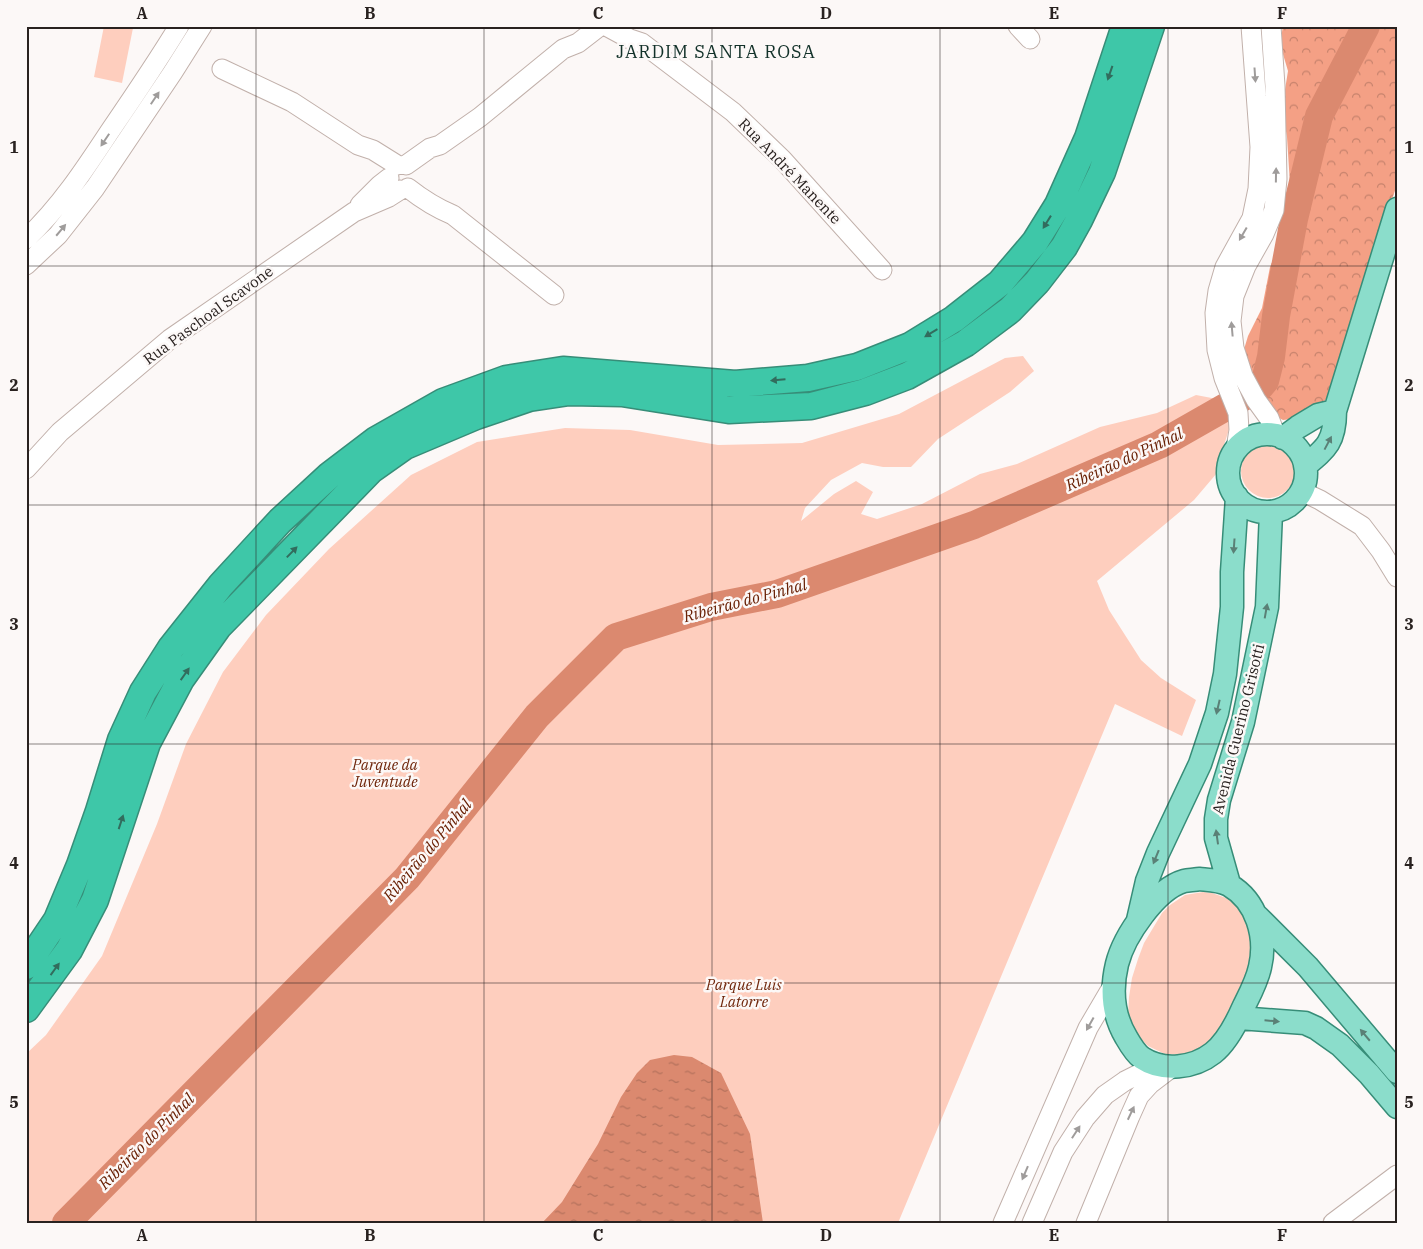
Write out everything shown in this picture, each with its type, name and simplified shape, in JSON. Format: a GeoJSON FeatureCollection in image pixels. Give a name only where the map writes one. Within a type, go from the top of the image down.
{"type":"FeatureCollection","features":[{"type":"Feature","properties":{"kind":"highway"},"geometry":{"type":"LineString","coordinates":[[26,966],[57,920],[99,811],[121,740],[143,692],[166,655],[221,585],[280,521],[330,475],[376,440],[443,402],[506,379],[563,370],[734,384],[808,378],[857,367],[910,346],[954,319],[1000,283],[1035,242],[1058,205],[1088,138],[1125,26]]}},
{"type":"Feature","properties":{"kind":"highway"},"geometry":{"type":"LineString","coordinates":[[26,1009],[69,950],[94,900],[147,743],[182,679],[218,627],[371,470],[404,446],[476,416],[529,398],[569,392],[596,392],[622,393],[729,410],[811,406],[865,392],[906,376],[966,343],[1010,310],[1037,282],[1064,248],[1080,220],[1102,172],[1151,26]]}},
{"type":"Feature","properties":{"kind":"main road"},"geometry":{"type":"LineString","coordinates":[[1305,466],[1327,447],[1331,437],[1335,423],[1335,411],[1397,209]]}},
{"type":"Feature","properties":{"kind":"main road"},"geometry":{"type":"LineString","coordinates":[[1280,437],[1318,416],[1335,411]]}},
{"type":"Feature","properties":{"kind":"main road"},"geometry":{"type":"LineString","coordinates":[[1270,434],[1280,437],[1293,444],[1301,454],[1305,466],[1305,479],[1301,491],[1294,501],[1283,508],[1271,512],[1247,506],[1237,497],[1230,486],[1228,473],[1230,460],[1236,449],[1246,440],[1258,435],[1270,434]]}},
{"type":"Feature","properties":{"kind":"main road","name":"Avenida Guerino Grisotti"},"geometry":{"type":"LineString","coordinates":[[1137,924],[1146,882],[1200,764],[1216,713],[1225,674],[1231,616],[1237,497]]}},
{"type":"Feature","properties":{"kind":"main road","name":"Avenida Guerino Grisotti"},"geometry":{"type":"LineString","coordinates":[[1229,884],[1216,838],[1216,820],[1219,800],[1243,722],[1267,606],[1271,512]]}},
{"type":"Feature","properties":{"kind":"main road"},"geometry":{"type":"LineString","coordinates":[[1258,917],[1262,940],[1260,968],[1239,1018],[1213,1053],[1191,1065],[1164,1066],[1142,1058],[1130,1045],[1119,1025],[1114,1003],[1114,982],[1117,963],[1126,944],[1148,908],[1166,891],[1183,882],[1199,879],[1216,880],[1229,884],[1248,902],[1258,917],[1291,948],[1397,1072]]}},
{"type":"Feature","properties":{"kind":"main road"},"geometry":{"type":"LineString","coordinates":[[1305,1023],[1313,1018],[1320,1008],[1324,987]]}},
{"type":"Feature","properties":{"kind":"main road"},"geometry":{"type":"LineString","coordinates":[[1239,1018],[1305,1023],[1316,1028],[1340,1045],[1369,1074],[1397,1107]]}},
{"type":"Feature","properties":{"kind":"street"},"geometry":{"type":"LineString","coordinates":[[26,239],[42,224],[78,180],[180,26]]}},
{"type":"Feature","properties":{"kind":"street"},"geometry":{"type":"LineString","coordinates":[[26,264],[58,235],[95,188],[202,26]]}},
{"type":"Feature","properties":{"kind":"street","name":"Rua Paschoal Scavone"},"geometry":{"type":"LineString","coordinates":[[563,49],[578,26]]}},
{"type":"Feature","properties":{"kind":"street","name":"Rua Paschoal Scavone"},"geometry":{"type":"LineString","coordinates":[[26,469],[60,432],[170,339],[354,212],[374,190],[422,169],[436,154],[440,145],[480,117],[563,49],[578,43],[600,26]]}},
{"type":"Feature","properties":{"kind":"street","name":"Rua André Manente"},"geometry":{"type":"LineString","coordinates":[[606,26],[630,39],[642,43],[733,112],[782,159],[882,270]]}},
{"type":"Feature","properties":{"kind":"street","name":"Rua André Manente"},"geometry":{"type":"LineString","coordinates":[[631,26],[642,43]]}},
{"type":"Feature","properties":{"kind":"street"},"geometry":{"type":"LineString","coordinates":[[1251,26],[1260,147],[1258,189],[1252,218],[1225,267],[1218,291],[1215,323],[1218,350],[1234,377],[1256,400],[1280,437]]}},
{"type":"Feature","properties":{"kind":"street"},"geometry":{"type":"LineString","coordinates":[[1236,449],[1239,430],[1231,321],[1234,296],[1246,266],[1264,234],[1274,210],[1276,179],[1275,86],[1271,26]]}},
{"type":"Feature","properties":{"kind":"street"},"geometry":{"type":"LineString","coordinates":[[156,63],[173,72]]}},
{"type":"Feature","properties":{"kind":"street"},"geometry":{"type":"LineString","coordinates":[[222,69],[292,102],[358,145],[373,150],[402,177],[431,190],[445,203],[453,215],[554,295]]}},
{"type":"Feature","properties":{"kind":"street"},"geometry":{"type":"LineString","coordinates":[[1301,491],[1320,500],[1362,526],[1381,551],[1397,577]]}},
{"type":"Feature","properties":{"kind":"street"},"geometry":{"type":"LineString","coordinates":[[1003,1223],[1088,1028],[1114,982]]}},
{"type":"Feature","properties":{"kind":"street"},"geometry":{"type":"LineString","coordinates":[[1032,1223],[1063,1152],[1085,1118],[1105,1095],[1125,1080],[1164,1066]]}},
{"type":"Feature","properties":{"kind":"street"},"geometry":{"type":"LineString","coordinates":[[1086,1223],[1139,1096],[1164,1066]]}},
{"type":"Feature","properties":{"kind":"street"},"geometry":{"type":"LineString","coordinates":[[1333,1223],[1397,1175]]}},
{"type":"Feature","properties":{"kind":"green space"},"geometry":{"type":"Polygon","coordinates":[[[104,26],[127,26],[133,28],[122,83],[94,77],[104,26]]]}},
{"type":"Feature","properties":{"kind":"green space"},"geometry":{"type":"Polygon","coordinates":[[[1283,26],[1397,26],[1397,185],[1370,262],[1329,396],[1315,411],[1301,418],[1283,420],[1273,415],[1242,356],[1248,336],[1262,308],[1270,267],[1292,216],[1287,137],[1282,108],[1288,71],[1280,44],[1283,26]]]}},
{"type":"Feature","properties":{"kind":"green space"},"geometry":{"type":"Polygon","coordinates":[[[1023,356],[1034,371],[1010,392],[938,439],[911,467],[883,467],[862,463],[831,480],[805,508],[801,521],[834,494],[856,481],[873,492],[861,514],[877,519],[922,504],[980,474],[1017,464],[1100,427],[1157,413],[1196,395],[1217,399],[1232,420],[1217,473],[1194,500],[1097,581],[1109,610],[1141,660],[1161,678],[1196,700],[1182,736],[1115,704],[898,1223],[26,1223],[26,1054],[46,1035],[102,956],[157,824],[186,744],[223,672],[266,615],[329,549],[411,475],[477,442],[565,428],[630,430],[718,445],[802,443],[899,414],[1005,358],[1023,356]]]}},
{"type":"Feature","properties":{"kind":"green space"},"geometry":{"type":"Polygon","coordinates":[[[1263,444],[1273,444],[1283,448],[1291,456],[1295,471],[1291,486],[1283,494],[1273,498],[1263,498],[1253,494],[1245,486],[1241,476],[1241,466],[1245,456],[1253,448],[1263,444]]]}},
{"type":"Feature","properties":{"kind":"green space"},"geometry":{"type":"Polygon","coordinates":[[[1203,892],[1229,899],[1242,911],[1252,937],[1250,965],[1243,992],[1216,1036],[1203,1048],[1185,1055],[1165,1054],[1148,1046],[1135,1033],[1128,1016],[1132,978],[1144,943],[1162,913],[1185,895],[1203,892]]]}},
{"type":"Feature","properties":{"kind":"water"},"geometry":{"type":"Polygon","coordinates":[[[674,1055],[692,1057],[721,1073],[750,1134],[763,1223],[542,1223],[562,1202],[598,1144],[621,1097],[637,1073],[650,1060],[674,1055]]]}},
{"type":"Feature","properties":{"kind":"waterway","name":"Ribeirão do Pinhal"},"geometry":{"type":"LineString","coordinates":[[66,1223],[407,878],[537,716],[616,637],[711,607],[777,594],[974,525],[1159,445],[1259,388],[1265,381],[1271,357],[1276,316],[1294,219],[1319,116],[1366,26]]}},
{"type":"Feature","properties":{"kind":"district","name":"JARDIM SANTA ROSA"},"geometry":{"type":"Point","coordinates":[716,51]}},
{"type":"Feature","properties":{"kind":"park label","name":"Parque da Juventude"},"geometry":{"type":"Point","coordinates":[385,772]}},
{"type":"Feature","properties":{"kind":"park label","name":"Parque Luis Latorre"},"geometry":{"type":"Point","coordinates":[744,992]}}]}
